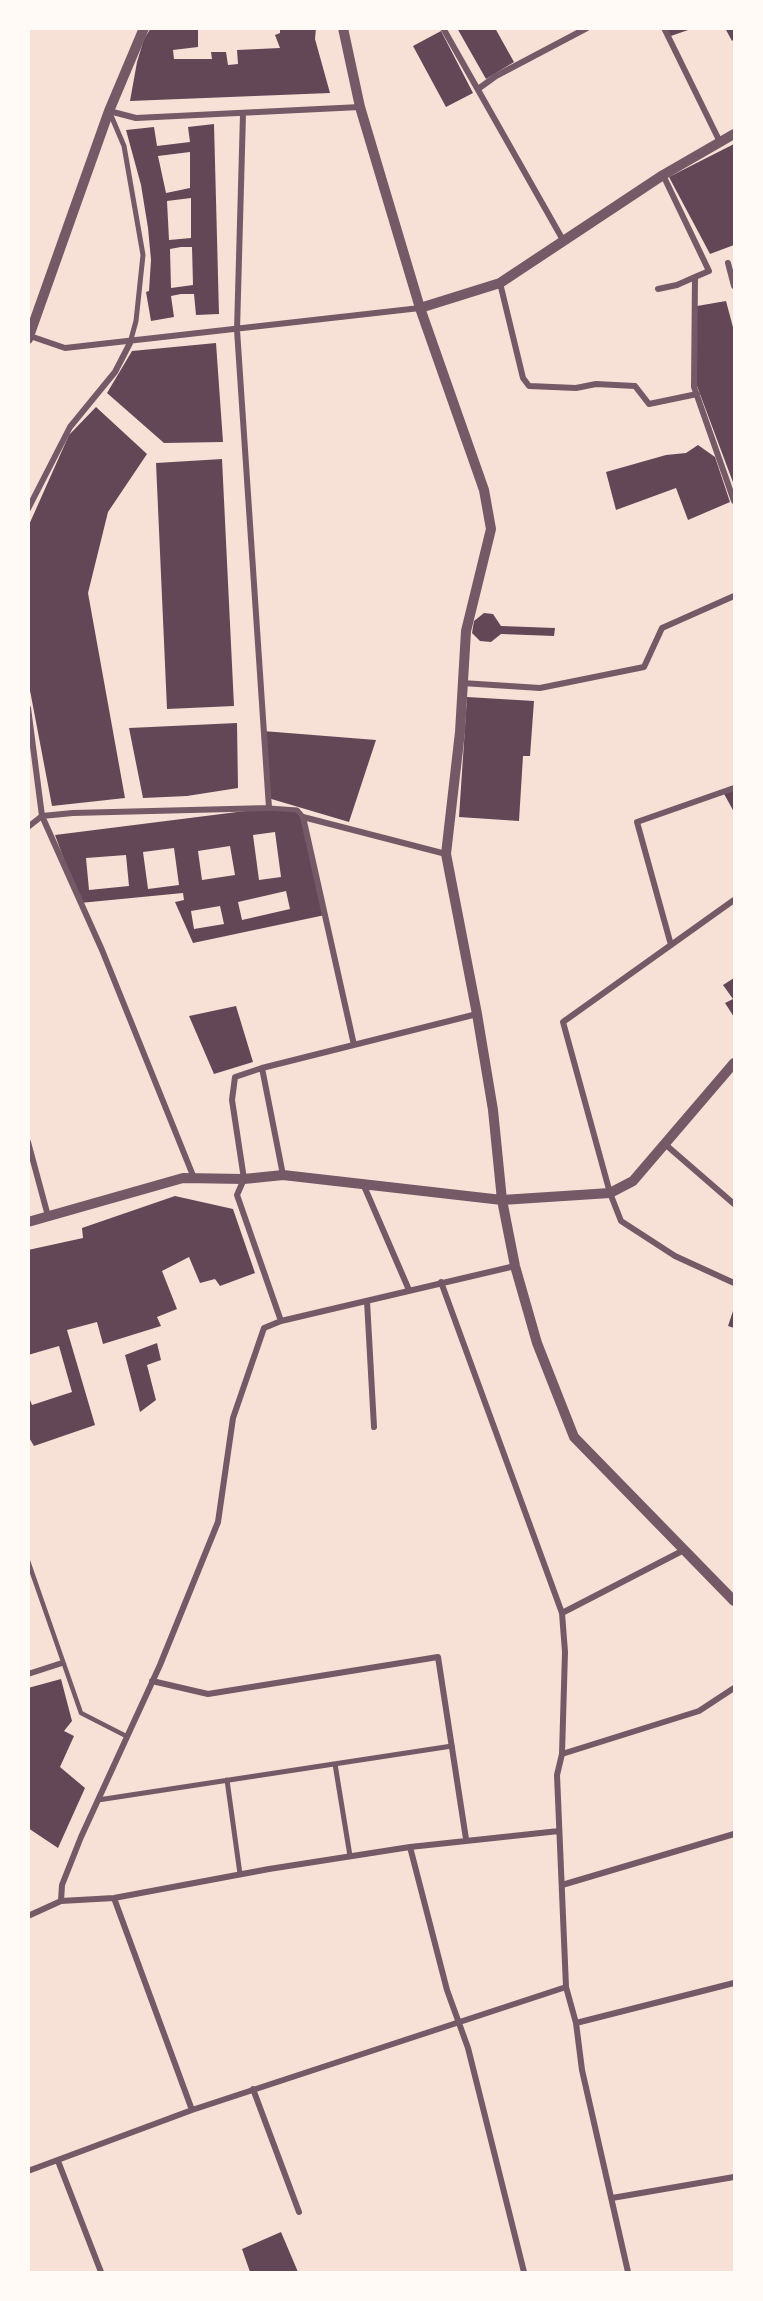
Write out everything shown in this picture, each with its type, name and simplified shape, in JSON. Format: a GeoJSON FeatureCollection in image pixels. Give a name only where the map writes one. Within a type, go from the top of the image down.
{"type":"FeatureCollection","features":[{"type":"Feature","properties":{"kind":"street"},"geometry":{"type":"LineString","coordinates":[[144,28],[109,111],[29,338],[65,348],[130,343],[420,308],[500,283],[663,175],[735,134]]}},
{"type":"Feature","properties":{"kind":"street"},"geometry":{"type":"LineString","coordinates":[[344,28],[360,107],[420,308],[484,490],[491,529],[472,599],[446,854],[477,1014],[493,1110],[502,1200],[515,1266],[537,1343],[573,1437],[735,1601]]}},
{"type":"Feature","properties":{"kind":"street"},"geometry":{"type":"LineString","coordinates":[[443,28],[562,240]]}},
{"type":"Feature","properties":{"kind":"street"},"geometry":{"type":"LineString","coordinates":[[478,89],[496,76],[587,28]]}},
{"type":"Feature","properties":{"kind":"street"},"geometry":{"type":"LineString","coordinates":[[664,28],[720,142]]}},
{"type":"Feature","properties":{"kind":"street"},"geometry":{"type":"LineString","coordinates":[[109,111],[136,118],[360,107]]}},
{"type":"Feature","properties":{"kind":"street"},"geometry":{"type":"LineString","coordinates":[[28,509],[70,427],[115,372],[130,343],[136,321],[143,255],[124,146],[109,111]]}},
{"type":"Feature","properties":{"kind":"street"},"geometry":{"type":"LineString","coordinates":[[243,114],[237,330],[269,808]]}},
{"type":"Feature","properties":{"kind":"street"},"geometry":{"type":"LineString","coordinates":[[658,289],[677,285],[709,271],[663,175]]}},
{"type":"Feature","properties":{"kind":"street"},"geometry":{"type":"LineString","coordinates":[[731,261],[735,286]]}},
{"type":"Feature","properties":{"kind":"street"},"geometry":{"type":"LineString","coordinates":[[694,277],[694,387],[735,501]]}},
{"type":"Feature","properties":{"kind":"street"},"geometry":{"type":"LineString","coordinates":[[500,283],[523,378],[529,386],[576,388],[596,384],[635,386],[649,404],[697,394]]}},
{"type":"Feature","properties":{"kind":"street"},"geometry":{"type":"LineString","coordinates":[[462,683],[540,688],[644,667],[662,628],[735,596]]}},
{"type":"Feature","properties":{"kind":"street"},"geometry":{"type":"LineString","coordinates":[[28,708],[42,816],[102,950],[194,1178]]}},
{"type":"Feature","properties":{"kind":"street"},"geometry":{"type":"LineString","coordinates":[[671,945],[638,822],[735,788]]}},
{"type":"Feature","properties":{"kind":"street"},"geometry":{"type":"LineString","coordinates":[[28,827],[42,816],[73,813],[269,808],[297,810],[303,817],[354,1045]]}},
{"type":"Feature","properties":{"kind":"street"},"geometry":{"type":"LineString","coordinates":[[303,817],[446,854]]}},
{"type":"Feature","properties":{"kind":"street"},"geometry":{"type":"LineString","coordinates":[[735,900],[563,1022],[610,1193],[621,1221],[675,1256],[735,1283]]}},
{"type":"Feature","properties":{"kind":"street"},"geometry":{"type":"LineString","coordinates":[[281,1322],[237,1195],[244,1179],[232,1100],[235,1077],[262,1068],[477,1014]]}},
{"type":"Feature","properties":{"kind":"street"},"geometry":{"type":"LineString","coordinates":[[28,1222],[183,1178],[244,1179],[283,1175],[502,1200],[610,1193],[633,1181],[734,1064]]}},
{"type":"Feature","properties":{"kind":"street"},"geometry":{"type":"LineString","coordinates":[[262,1068],[283,1175]]}},
{"type":"Feature","properties":{"kind":"street"},"geometry":{"type":"LineString","coordinates":[[28,1142],[48,1216]]}},
{"type":"Feature","properties":{"kind":"street"},"geometry":{"type":"LineString","coordinates":[[666,1145],[735,1204]]}},
{"type":"Feature","properties":{"kind":"street"},"geometry":{"type":"LineString","coordinates":[[364,1186],[409,1290]]}},
{"type":"Feature","properties":{"kind":"street"},"geometry":{"type":"LineString","coordinates":[[62,1901],[62,1885],[152,1681],[218,1522],[233,1418],[264,1328],[441,1282],[515,1266]]}},
{"type":"Feature","properties":{"kind":"street"},"geometry":{"type":"LineString","coordinates":[[441,1282],[562,1612],[565,1652],[562,1754],[557,1775],[566,1987],[576,2023],[582,2070],[628,2272]]}},
{"type":"Feature","properties":{"kind":"street"},"geometry":{"type":"LineString","coordinates":[[367,1301],[374,1427]]}},
{"type":"Feature","properties":{"kind":"street"},"geometry":{"type":"LineString","coordinates":[[562,1612],[685,1550]]}},
{"type":"Feature","properties":{"kind":"street"},"geometry":{"type":"LineString","coordinates":[[152,1681],[208,1694],[438,1657],[466,1839]]}},
{"type":"Feature","properties":{"kind":"street"},"geometry":{"type":"LineString","coordinates":[[28,1674],[62,1663]]}},
{"type":"Feature","properties":{"kind":"street"},"geometry":{"type":"LineString","coordinates":[[562,1754],[699,1711],[735,1688]]}},
{"type":"Feature","properties":{"kind":"street"},"geometry":{"type":"LineString","coordinates":[[98,1800],[452,1746]]}},
{"type":"Feature","properties":{"kind":"street"},"geometry":{"type":"LineString","coordinates":[[335,1764],[350,1856]]}},
{"type":"Feature","properties":{"kind":"street"},"geometry":{"type":"LineString","coordinates":[[227,1780],[240,1874]]}},
{"type":"Feature","properties":{"kind":"street"},"geometry":{"type":"LineString","coordinates":[[28,1916],[62,1901],[114,1898],[240,1874],[466,1839],[559,1831]]}},
{"type":"Feature","properties":{"kind":"street"},"geometry":{"type":"LineString","coordinates":[[562,1885],[735,1834]]}},
{"type":"Feature","properties":{"kind":"street"},"geometry":{"type":"LineString","coordinates":[[410,1847],[447,1990],[459,2021],[524,2272]]}},
{"type":"Feature","properties":{"kind":"street"},"geometry":{"type":"LineString","coordinates":[[114,1898],[192,2110]]}},
{"type":"Feature","properties":{"kind":"street"},"geometry":{"type":"LineString","coordinates":[[576,2023],[735,1983]]}},
{"type":"Feature","properties":{"kind":"street"},"geometry":{"type":"LineString","coordinates":[[28,2171],[253,2089],[566,1987]]}},
{"type":"Feature","properties":{"kind":"street"},"geometry":{"type":"LineString","coordinates":[[253,2089],[299,2212]]}},
{"type":"Feature","properties":{"kind":"street"},"geometry":{"type":"LineString","coordinates":[[58,2161],[101,2272]]}},
{"type":"Feature","properties":{"kind":"street"},"geometry":{"type":"LineString","coordinates":[[612,2198],[735,2177]]}},
{"type":"Feature","properties":{"kind":"lane"},"geometry":{"type":"LineString","coordinates":[[28,1561],[81,1713],[126,1736]]}},
{"type":"Feature","properties":{"kind":"building"},"geometry":{"type":"Polygon","coordinates":[[[151,28],[198,28],[198,47],[173,50],[174,59],[212,59],[211,52],[226,52],[228,65],[238,64],[237,50],[280,48],[275,35],[280,33],[280,28],[316,28],[315,39],[330,93],[130,101],[137,62],[144,39],[151,28]]]}},
{"type":"Feature","properties":{"kind":"building"},"geometry":{"type":"Polygon","coordinates":[[[457,28],[495,28],[514,62],[486,79],[457,28]]]}},
{"type":"Feature","properties":{"kind":"building"},"geometry":{"type":"Polygon","coordinates":[[[664,28],[691,28],[691,29],[668,37],[664,28]]]}},
{"type":"Feature","properties":{"kind":"building"},"geometry":{"type":"Polygon","coordinates":[[[725,28],[734,28],[732,41],[725,28]]]}},
{"type":"Feature","properties":{"kind":"building"},"geometry":{"type":"Polygon","coordinates":[[[441,31],[473,93],[446,107],[413,46],[441,31]]]}},
{"type":"Feature","properties":{"kind":"building"},"geometry":{"type":"Polygon","coordinates":[[[214,124],[219,314],[196,315],[194,294],[181,294],[171,296],[174,317],[151,321],[146,292],[149,291],[151,260],[148,228],[141,185],[126,130],[154,127],[157,146],[190,142],[188,127],[214,124]],[[190,152],[158,156],[166,193],[190,188],[190,152]],[[191,198],[167,201],[169,240],[191,238],[191,198]],[[192,247],[170,249],[171,288],[193,285],[192,247]]]}},
{"type":"Feature","properties":{"kind":"building"},"geometry":{"type":"Polygon","coordinates":[[[734,144],[734,245],[710,254],[669,177],[734,144]]]}},
{"type":"Feature","properties":{"kind":"building"},"geometry":{"type":"Polygon","coordinates":[[[726,301],[734,331],[734,485],[697,386],[697,306],[726,301]]]}},
{"type":"Feature","properties":{"kind":"building"},"geometry":{"type":"Polygon","coordinates":[[[216,343],[223,442],[164,443],[107,393],[132,351],[216,343]]]}},
{"type":"Feature","properties":{"kind":"building"},"geometry":{"type":"Polygon","coordinates":[[[96,407],[147,454],[108,512],[88,593],[125,798],[52,806],[28,680],[28,527],[69,435],[96,407]]]}},
{"type":"Feature","properties":{"kind":"building"},"geometry":{"type":"Polygon","coordinates":[[[698,445],[715,457],[730,502],[688,520],[676,488],[616,510],[606,472],[666,455],[686,453],[698,445]]]}},
{"type":"Feature","properties":{"kind":"building"},"geometry":{"type":"Polygon","coordinates":[[[222,459],[234,706],[167,709],[156,463],[222,459]]]}},
{"type":"Feature","properties":{"kind":"building"},"geometry":{"type":"Polygon","coordinates":[[[484,613],[493,614],[501,626],[555,628],[554,636],[501,634],[491,642],[480,641],[472,633],[474,621],[484,613]]]}},
{"type":"Feature","properties":{"kind":"building"},"geometry":{"type":"Polygon","coordinates":[[[467,697],[534,701],[530,756],[523,756],[519,821],[459,817],[467,697]]]}},
{"type":"Feature","properties":{"kind":"building"},"geometry":{"type":"Polygon","coordinates":[[[237,723],[238,788],[187,796],[143,798],[129,728],[237,723]]]}},
{"type":"Feature","properties":{"kind":"building"},"geometry":{"type":"Polygon","coordinates":[[[263,731],[376,740],[349,822],[268,798],[263,731]]]}},
{"type":"Feature","properties":{"kind":"building"},"geometry":{"type":"Polygon","coordinates":[[[734,788],[734,812],[723,792],[734,788]]]}},
{"type":"Feature","properties":{"kind":"building"},"geometry":{"type":"Polygon","coordinates":[[[269,808],[297,810],[303,817],[325,915],[193,943],[175,902],[184,900],[183,893],[80,903],[55,835],[269,808]],[[275,832],[253,835],[259,880],[281,877],[275,832]],[[230,846],[198,851],[202,880],[235,875],[230,846]],[[174,848],[143,852],[148,889],[179,885],[174,848]],[[126,855],[86,858],[89,890],[129,886],[126,855]],[[286,891],[238,902],[242,920],[290,909],[286,891]],[[220,906],[191,911],[194,929],[224,924],[220,906]]]}},
{"type":"Feature","properties":{"kind":"building"},"geometry":{"type":"Polygon","coordinates":[[[734,978],[734,1017],[725,1003],[733,999],[723,985],[734,978]]]}},
{"type":"Feature","properties":{"kind":"building"},"geometry":{"type":"Polygon","coordinates":[[[236,1006],[253,1062],[214,1074],[189,1016],[236,1006]]]}},
{"type":"Feature","properties":{"kind":"building"},"geometry":{"type":"Polygon","coordinates":[[[175,1196],[233,1209],[255,1273],[220,1286],[215,1279],[200,1283],[189,1257],[162,1271],[177,1309],[157,1317],[161,1326],[103,1344],[97,1322],[67,1330],[95,1425],[34,1446],[28,1436],[28,1395],[32,1405],[72,1392],[59,1346],[28,1355],[28,1250],[83,1238],[82,1228],[175,1196]]]}},
{"type":"Feature","properties":{"kind":"building"},"geometry":{"type":"Polygon","coordinates":[[[734,1308],[734,1328],[728,1326],[734,1308]]]}},
{"type":"Feature","properties":{"kind":"building"},"geometry":{"type":"Polygon","coordinates":[[[157,1343],[161,1360],[147,1365],[156,1400],[140,1412],[125,1355],[157,1343]]]}},
{"type":"Feature","properties":{"kind":"building"},"geometry":{"type":"Polygon","coordinates":[[[61,1679],[72,1721],[64,1731],[74,1736],[60,1767],[85,1788],[58,1848],[28,1828],[28,1688],[61,1679]]]}},
{"type":"Feature","properties":{"kind":"building"},"geometry":{"type":"Polygon","coordinates":[[[281,2232],[298,2272],[250,2272],[242,2249],[281,2232]]]}}]}
